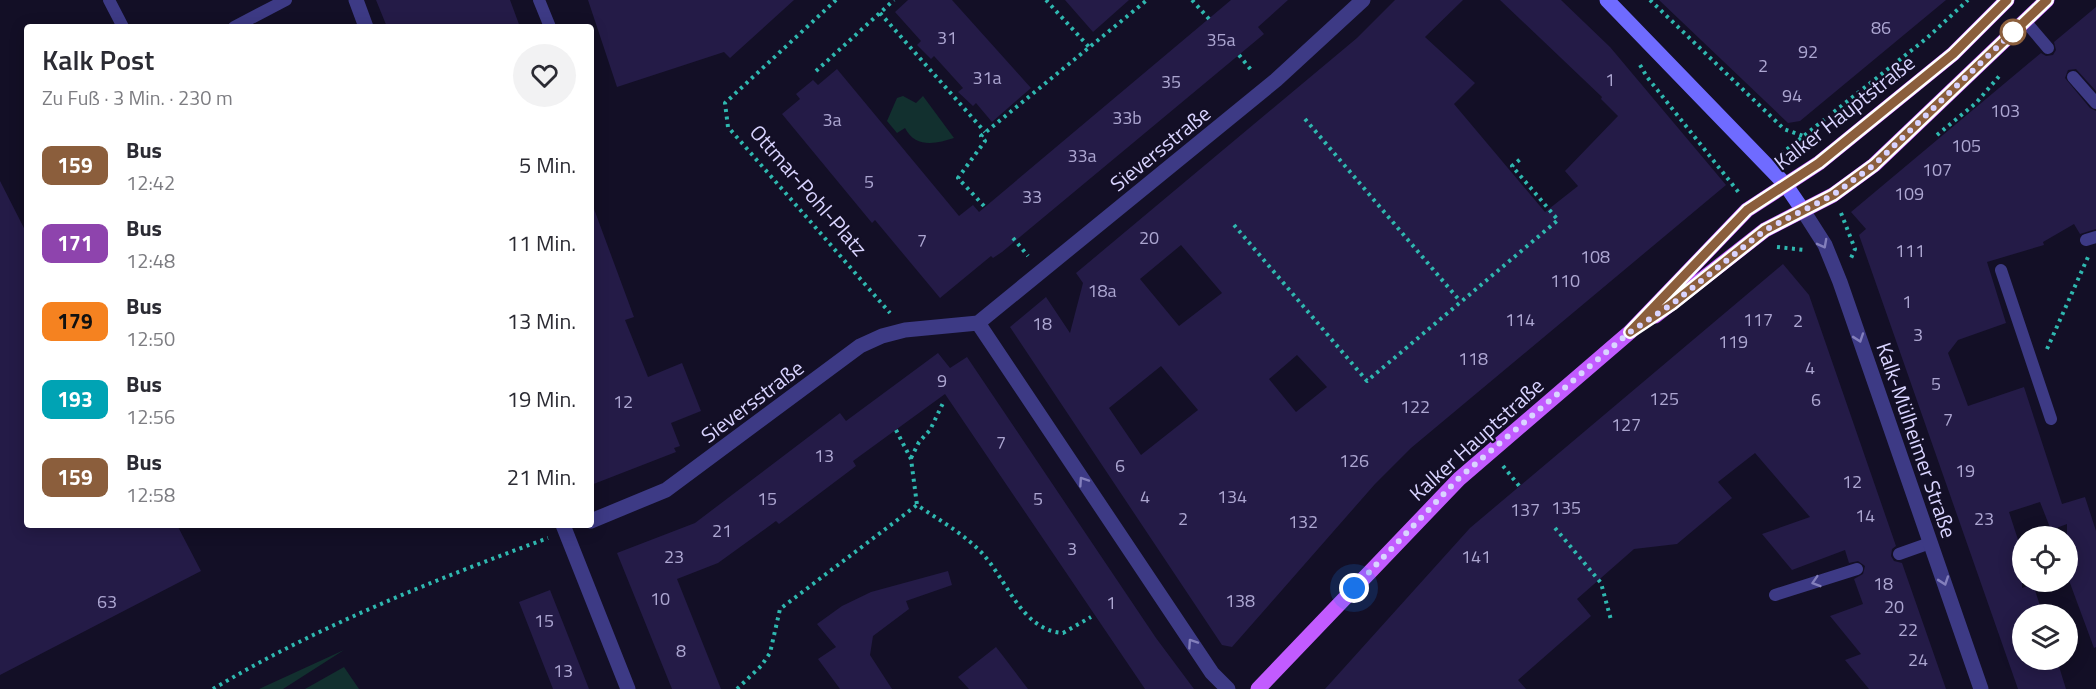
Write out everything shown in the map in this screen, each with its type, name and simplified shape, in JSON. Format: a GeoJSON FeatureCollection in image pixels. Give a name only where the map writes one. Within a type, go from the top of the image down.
{"type":"FeatureCollection","features":[{"type":"Feature","properties":{"kind":"main road","name":"Kalker Hauptstraße"},"geometry":{"type":"LineString","coordinates":[[1258,689],[1414,523],[1491,451],[1630,332],[1747,210],[1819,163],[1953,54],[2007,0]]}},
{"type":"Feature","properties":{"kind":"main road","name":"Kalker Hauptstraße"},"geometry":{"type":"LineString","coordinates":[[1630,332],[1672,304],[1765,230],[1833,195],[1874,165],[2047,0]]}},
{"type":"Feature","properties":{"kind":"street"},"geometry":{"type":"LineString","coordinates":[[356,0],[365,24]]}},
{"type":"Feature","properties":{"kind":"street","name":"Sieversstraße"},"geometry":{"type":"LineString","coordinates":[[594,520],[666,490],[860,346],[882,336],[905,330],[978,323],[1276,80],[1363,0]]}},
{"type":"Feature","properties":{"kind":"street"},"geometry":{"type":"LineString","coordinates":[[1607,0],[1785,184],[1802,209]]}},
{"type":"Feature","properties":{"kind":"street","name":"Kalk-Mülheimer Straße"},"geometry":{"type":"LineString","coordinates":[[1802,209],[1825,245],[1840,282],[1981,689]]}},
{"type":"Feature","properties":{"kind":"street"},"geometry":{"type":"LineString","coordinates":[[978,323],[1212,673],[1228,689]]}},
{"type":"Feature","properties":{"kind":"street"},"geometry":{"type":"LineString","coordinates":[[564,528],[628,689]]}},
{"type":"Feature","properties":{"kind":"lane"},"geometry":{"type":"LineString","coordinates":[[109,0],[121,24]]}},
{"type":"Feature","properties":{"kind":"lane"},"geometry":{"type":"LineString","coordinates":[[240,24],[286,0]]}},
{"type":"Feature","properties":{"kind":"lane"},"geometry":{"type":"LineString","coordinates":[[539,0],[549,24]]}},
{"type":"Feature","properties":{"kind":"lane"},"geometry":{"type":"LineString","coordinates":[[2025,21],[2048,48]]}},
{"type":"Feature","properties":{"kind":"lane"},"geometry":{"type":"LineString","coordinates":[[2073,77],[2096,103]]}},
{"type":"Feature","properties":{"kind":"lane"},"geometry":{"type":"LineString","coordinates":[[2001,270],[2051,419]]}},
{"type":"Feature","properties":{"kind":"lane"},"geometry":{"type":"LineString","coordinates":[[1899,554],[1930,543]]}},
{"type":"Feature","properties":{"kind":"lane"},"geometry":{"type":"LineString","coordinates":[[1775,595],[1857,569]]}},
{"type":"Feature","properties":{"kind":"path","name":"Ottmar-Pohl-Platz"},"geometry":{"type":"LineString","coordinates":[[836,0],[725,103],[728,127],[905,330]]}},
{"type":"Feature","properties":{"kind":"path"},"geometry":{"type":"LineString","coordinates":[[816,71],[894,0]]}},
{"type":"Feature","properties":{"kind":"path"},"geometry":{"type":"LineString","coordinates":[[1046,0],[1089,47]]}},
{"type":"Feature","properties":{"kind":"path"},"geometry":{"type":"LineString","coordinates":[[984,206],[958,178],[985,141],[981,136],[1147,0]]}},
{"type":"Feature","properties":{"kind":"path"},"geometry":{"type":"LineString","coordinates":[[1192,0],[1209,19]]}},
{"type":"Feature","properties":{"kind":"path"},"geometry":{"type":"LineString","coordinates":[[1650,0],[1784,129],[1803,136]]}},
{"type":"Feature","properties":{"kind":"path"},"geometry":{"type":"LineString","coordinates":[[1731,228],[1740,194],[1766,166],[1927,38],[1968,0]]}},
{"type":"Feature","properties":{"kind":"path"},"geometry":{"type":"LineString","coordinates":[[880,13],[985,132]]}},
{"type":"Feature","properties":{"kind":"path"},"geometry":{"type":"LineString","coordinates":[[1239,55],[1252,71]]}},
{"type":"Feature","properties":{"kind":"path"},"geometry":{"type":"LineString","coordinates":[[1638,60],[1647,77],[1740,194]]}},
{"type":"Feature","properties":{"kind":"path"},"geometry":{"type":"LineString","coordinates":[[1305,119],[1460,301]]}},
{"type":"Feature","properties":{"kind":"path"},"geometry":{"type":"LineString","coordinates":[[1234,225],[1366,381],[1558,220],[1512,166],[1523,157]]}},
{"type":"Feature","properties":{"kind":"path"},"geometry":{"type":"LineString","coordinates":[[1842,215],[1855,249]]}},
{"type":"Feature","properties":{"kind":"path"},"geometry":{"type":"LineString","coordinates":[[1012,238],[1028,256]]}},
{"type":"Feature","properties":{"kind":"path"},"geometry":{"type":"LineString","coordinates":[[2033,366],[2047,349],[2091,252],[2091,238]]}},
{"type":"Feature","properties":{"kind":"path"},"geometry":{"type":"LineString","coordinates":[[911,459],[919,442],[930,430],[944,401]]}},
{"type":"Feature","properties":{"kind":"path"},"geometry":{"type":"LineString","coordinates":[[896,430],[911,459],[916,505]]}},
{"type":"Feature","properties":{"kind":"path"},"geometry":{"type":"LineString","coordinates":[[1491,451],[1520,486]]}},
{"type":"Feature","properties":{"kind":"path"},"geometry":{"type":"LineString","coordinates":[[916,505],[956,529],[982,553],[1027,616],[1039,627],[1051,632],[1063,633],[1091,618]]}},
{"type":"Feature","properties":{"kind":"path"},"geometry":{"type":"LineString","coordinates":[[737,689],[761,666],[770,653],[780,609],[916,505]]}},
{"type":"Feature","properties":{"kind":"path"},"geometry":{"type":"LineString","coordinates":[[213,689],[251,666],[331,626],[564,528]]}},
{"type":"Feature","properties":{"kind":"path"},"geometry":{"type":"LineString","coordinates":[[1555,528],[1601,583],[1611,620]]}},
{"type":"Feature","properties":{"kind":"green space"},"geometry":{"type":"Polygon","coordinates":[[[903,96],[916,103],[923,96],[954,138],[926,143],[914,139],[905,128],[897,133],[887,121],[897,98],[903,96]]]}},
{"type":"Feature","properties":{"kind":"green space"},"geometry":{"type":"Polygon","coordinates":[[[344,650],[283,689],[259,689],[344,650]]]}},
{"type":"Feature","properties":{"kind":"green space"},"geometry":{"type":"Polygon","coordinates":[[[344,667],[359,689],[305,689],[344,667]]]}},
{"type":"Feature","properties":{"kind":"building"},"geometry":{"type":"Polygon","coordinates":[[[376,0],[510,0],[519,24],[386,24],[376,0]]]}},
{"type":"Feature","properties":{"kind":"building"},"geometry":{"type":"Polygon","coordinates":[[[588,0],[794,0],[730,58],[724,52],[617,87],[588,0]]]}},
{"type":"Feature","properties":{"kind":"building"},"geometry":{"type":"Polygon","coordinates":[[[908,0],[952,0],[1031,88],[992,122],[976,103],[973,106],[958,92],[963,88],[934,56],[931,59],[917,45],[921,41],[895,12],[908,0]]]}},
{"type":"Feature","properties":{"kind":"building"},"geometry":{"type":"Polygon","coordinates":[[[1065,0],[1129,0],[1093,32],[1065,0]]]}},
{"type":"Feature","properties":{"kind":"building"},"geometry":{"type":"Polygon","coordinates":[[[1231,0],[1288,0],[1258,27],[1264,34],[1002,252],[993,258],[991,256],[940,298],[875,220],[872,223],[782,114],[800,99],[796,94],[813,80],[818,85],[837,69],[959,216],[973,205],[979,212],[1231,0]]]}},
{"type":"Feature","properties":{"kind":"building"},"geometry":{"type":"Polygon","coordinates":[[[1395,0],[1463,0],[1425,37],[1475,83],[1454,104],[1545,212],[1578,186],[1565,171],[1618,116],[1601,99],[1602,97],[1500,0],[1561,0],[1610,47],[1726,185],[1411,448],[1375,484],[1232,647],[1222,645],[1010,327],[1046,297],[1070,333],[1083,283],[1076,273],[1357,38],[1395,0]],[[1181,245],[1140,279],[1179,326],[1222,293],[1181,245]],[[1297,355],[1269,379],[1296,412],[1327,387],[1297,355]],[[1161,366],[1109,408],[1141,455],[1198,410],[1161,366]]]}},
{"type":"Feature","properties":{"kind":"building"},"geometry":{"type":"Polygon","coordinates":[[[1659,0],[1946,0],[1800,121],[1788,123],[1659,0]]]}},
{"type":"Feature","properties":{"kind":"building"},"geometry":{"type":"Polygon","coordinates":[[[2096,7],[2096,91],[2076,69],[2068,70],[2065,78],[2090,108],[2096,111],[2096,229],[2080,234],[2074,224],[2043,242],[2044,245],[1987,262],[2006,323],[1958,340],[1948,353],[1968,406],[2024,387],[2062,504],[2085,497],[2096,531],[2096,647],[2094,648],[2073,592],[2078,592],[2078,526],[2067,526],[2067,524],[2049,526],[2040,502],[2009,512],[2014,526],[2012,592],[2036,592],[2039,604],[2012,604],[2012,670],[2060,670],[2066,689],[2018,689],[1859,235],[1866,229],[1851,212],[2041,53],[2046,56],[2053,55],[2056,50],[2054,42],[2096,7]]]}},
{"type":"Feature","properties":{"kind":"building"},"geometry":{"type":"Polygon","coordinates":[[[0,181],[24,228],[24,528],[179,528],[201,571],[0,675],[0,181]]]}},
{"type":"Feature","properties":{"kind":"building"},"geometry":{"type":"Polygon","coordinates":[[[594,209],[634,317],[625,320],[648,377],[682,363],[701,411],[671,423],[680,446],[674,448],[676,452],[594,484],[594,209]]]}},
{"type":"Feature","properties":{"kind":"building"},"geometry":{"type":"Polygon","coordinates":[[[1783,264],[1809,295],[1896,546],[1892,549],[1891,556],[1894,561],[1902,563],[1946,689],[1869,689],[1845,660],[1861,654],[1830,616],[1863,604],[1854,579],[1863,574],[1865,566],[1858,561],[1849,563],[1845,550],[1792,570],[1762,534],[1810,517],[1755,453],[1718,482],[1732,498],[1677,544],[1634,549],[1577,599],[1591,616],[1518,680],[1526,689],[1325,689],[1470,528],[1783,264]]]}},
{"type":"Feature","properties":{"kind":"building"},"geometry":{"type":"Polygon","coordinates":[[[938,353],[950,368],[967,357],[1156,638],[1194,689],[1145,689],[945,394],[853,461],[856,466],[779,524],[776,521],[718,563],[677,579],[721,689],[672,689],[617,553],[695,523],[840,413],[846,421],[938,353]]]}},
{"type":"Feature","properties":{"kind":"building"},"geometry":{"type":"Polygon","coordinates":[[[948,571],[952,585],[906,601],[909,609],[873,636],[870,655],[892,689],[840,689],[818,659],[836,647],[817,624],[842,606],[871,592],[948,571]]]}},
{"type":"Feature","properties":{"kind":"building"},"geometry":{"type":"Polygon","coordinates":[[[550,590],[589,689],[553,689],[519,602],[550,590]]]}},
{"type":"Feature","properties":{"kind":"building"},"geometry":{"type":"Polygon","coordinates":[[[996,647],[1028,689],[969,689],[958,677],[996,647]]]}},
{"type":"Feature","properties":{"kind":"bus line","name":"159"},"geometry":{"type":"LineString","coordinates":[[2007,0],[1953,54],[1819,163],[1747,210],[1630,332],[1672,304],[1765,230],[1833,195],[1874,165],[2047,0]]}},
{"type":"Feature","properties":{"kind":"route"},"geometry":{"type":"LineString","coordinates":[[1354,588],[1459,478],[1630,332],[1672,304],[1765,230],[1833,195],[1874,165],[2013,32]]}}]}
